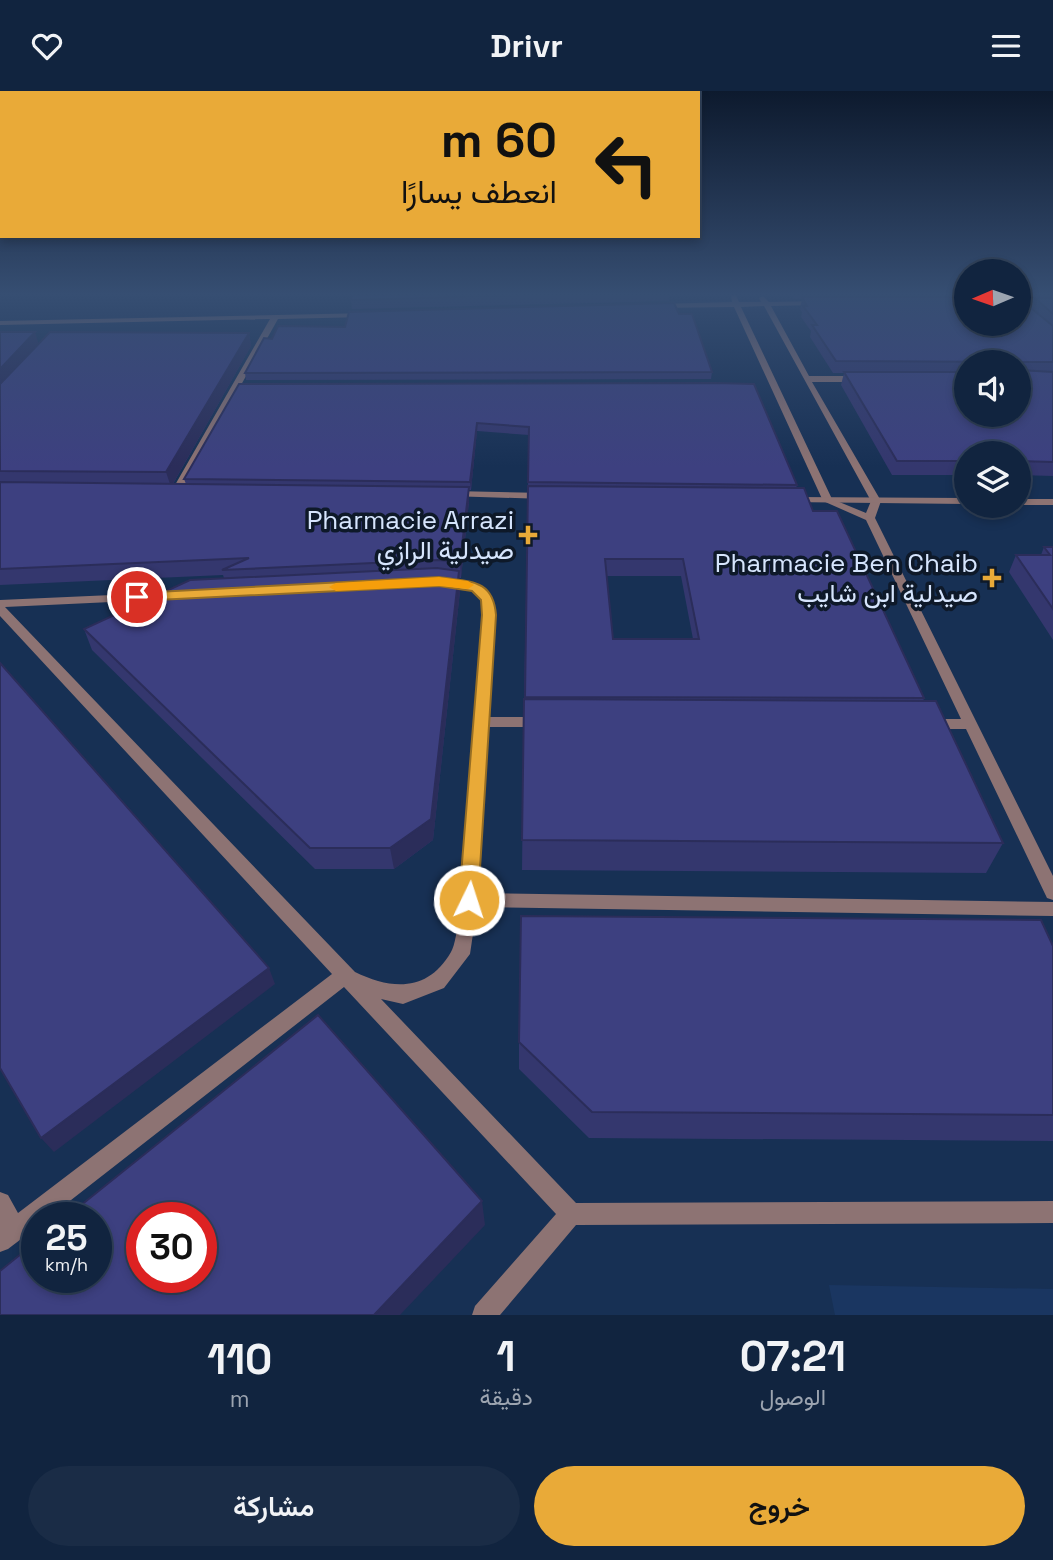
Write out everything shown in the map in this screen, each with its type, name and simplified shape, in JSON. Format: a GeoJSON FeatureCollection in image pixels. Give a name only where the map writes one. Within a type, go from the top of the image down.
{"type":"FeatureCollection","features":[{"type":"Feature","properties":{"kind":"street"},"geometry":{"type":"LineString","coordinates":[[176,492],[256,352]]}},
{"type":"Feature","properties":{"kind":"street"},"geometry":{"type":"LineString","coordinates":[[759,352],[828,501],[870,518],[1053,893]]}},
{"type":"Feature","properties":{"kind":"street"},"geometry":{"type":"LineString","coordinates":[[792,352],[876,501],[870,518]]}},
{"type":"Feature","properties":{"kind":"street"},"geometry":{"type":"LineString","coordinates":[[806,379],[872,379]]}},
{"type":"Feature","properties":{"kind":"street"},"geometry":{"type":"LineString","coordinates":[[761,385],[774,385]]}},
{"type":"Feature","properties":{"kind":"street"},"geometry":{"type":"LineString","coordinates":[[237,386],[250,386]]}},
{"type":"Feature","properties":{"kind":"street"},"geometry":{"type":"LineString","coordinates":[[163,491],[190,492]]}},
{"type":"Feature","properties":{"kind":"street"},"geometry":{"type":"LineString","coordinates":[[445,494],[555,496]]}},
{"type":"Feature","properties":{"kind":"street"},"geometry":{"type":"LineString","coordinates":[[774,500],[954,501]]}},
{"type":"Feature","properties":{"kind":"street"},"geometry":{"type":"LineString","coordinates":[[1031,502],[1053,502]]}},
{"type":"Feature","properties":{"kind":"street"},"geometry":{"type":"LineString","coordinates":[[344,976],[371,989],[403,995],[438,982],[461,954],[469,900],[488,599],[476,587],[462,583],[425,582]]}},
{"type":"Feature","properties":{"kind":"street"},"geometry":{"type":"LineString","coordinates":[[0,607],[192,594]]}},
{"type":"Feature","properties":{"kind":"street"},"geometry":{"type":"LineString","coordinates":[[0,607],[344,976],[571,1214],[1053,1212]]}},
{"type":"Feature","properties":{"kind":"street"},"geometry":{"type":"LineString","coordinates":[[480,722],[562,722]]}},
{"type":"Feature","properties":{"kind":"street"},"geometry":{"type":"LineString","coordinates":[[917,724],[971,724]]}},
{"type":"Feature","properties":{"kind":"street"},"geometry":{"type":"LineString","coordinates":[[469,900],[1053,909]]}},
{"type":"Feature","properties":{"kind":"street"},"geometry":{"type":"LineString","coordinates":[[0,1203],[7,1236],[344,976]]}},
{"type":"Feature","properties":{"kind":"street"},"geometry":{"type":"LineString","coordinates":[[484,1315],[571,1214]]}},
{"type":"Feature","properties":{"kind":"shaded area"},"geometry":{"type":"Polygon","coordinates":[[[829,1285],[1053,1289],[1053,1315],[835,1315],[829,1285]]]}},
{"type":"Feature","properties":{"kind":"building"},"geometry":{"type":"Polygon","coordinates":[[[0,352],[16,352],[0,369],[0,352]]]}},
{"type":"Feature","properties":{"kind":"building"},"geometry":{"type":"Polygon","coordinates":[[[31,352],[238,352],[166,472],[0,471],[0,384],[31,352]]]}},
{"type":"Feature","properties":{"kind":"building"},"geometry":{"type":"Polygon","coordinates":[[[256,352],[705,352],[712,372],[245,373],[256,352]]]}},
{"type":"Feature","properties":{"kind":"building"},"geometry":{"type":"Polygon","coordinates":[[[830,352],[954,352],[954,362],[836,361],[830,352]]]}},
{"type":"Feature","properties":{"kind":"building"},"geometry":{"type":"Polygon","coordinates":[[[1031,352],[1053,352],[1053,362],[1031,362],[1031,352]]]}},
{"type":"Feature","properties":{"kind":"building"},"geometry":{"type":"Polygon","coordinates":[[[1031,371],[1053,372],[1053,462],[1031,461],[1031,441],[954,441],[954,461],[897,461],[844,372],[954,372],[954,427],[1031,427],[1031,371]]]}},
{"type":"Feature","properties":{"kind":"building"},"geometry":{"type":"Polygon","coordinates":[[[239,384],[754,384],[797,485],[528,482],[529,427],[477,423],[470,482],[184,479],[239,384]]]}},
{"type":"Feature","properties":{"kind":"building"},"geometry":{"type":"Polygon","coordinates":[[[0,482],[469,487],[460,562],[438,560],[222,570],[249,558],[0,569],[0,482]]]}},
{"type":"Feature","properties":{"kind":"building"},"geometry":{"type":"Polygon","coordinates":[[[528,486],[804,488],[813,511],[837,511],[924,698],[525,697],[528,486]],[[605,559],[613,639],[699,639],[683,559],[605,559]]]}},
{"type":"Feature","properties":{"kind":"building"},"geometry":{"type":"Polygon","coordinates":[[[1044,547],[1053,547],[1053,609],[1016,555],[1050,555],[1044,547]]]}},
{"type":"Feature","properties":{"kind":"building"},"geometry":{"type":"Polygon","coordinates":[[[437,568],[459,571],[431,819],[390,848],[310,848],[84,629],[190,580],[437,568]]]}},
{"type":"Feature","properties":{"kind":"building"},"geometry":{"type":"Polygon","coordinates":[[[0,663],[269,968],[41,1138],[0,1068],[0,663]]]}},
{"type":"Feature","properties":{"kind":"building"},"geometry":{"type":"Polygon","coordinates":[[[524,699],[936,701],[1003,843],[522,840],[524,699]]]}},
{"type":"Feature","properties":{"kind":"building"},"geometry":{"type":"Polygon","coordinates":[[[521,916],[1041,920],[1053,946],[1053,1115],[592,1112],[519,1042],[521,916]]]}},
{"type":"Feature","properties":{"kind":"building"},"geometry":{"type":"Polygon","coordinates":[[[318,1015],[482,1201],[374,1315],[0,1315],[0,1271],[21,1254],[21,1293],[112,1293],[112,1202],[85,1202],[318,1015]]]}},
{"type":"Feature","properties":{"kind":"slow traffic"},"geometry":{"type":"LineString","coordinates":[[336,587],[439,582],[468,585]]}},
{"type":"Feature","properties":{"kind":"place","name":"Pharmacie Arrazi صيدلية الرازي"},"geometry":{"type":"Point","coordinates":[528,535]}},
{"type":"Feature","properties":{"kind":"place","name":"Pharmacie Ben Chaib صيدلية ابن شايب"},"geometry":{"type":"Point","coordinates":[992,578]}},
{"type":"Feature","properties":{"kind":"route"},"geometry":{"type":"LineString","coordinates":[[137,597],[439,582],[476,587],[488,599],[489,615],[469,900]]}}]}
